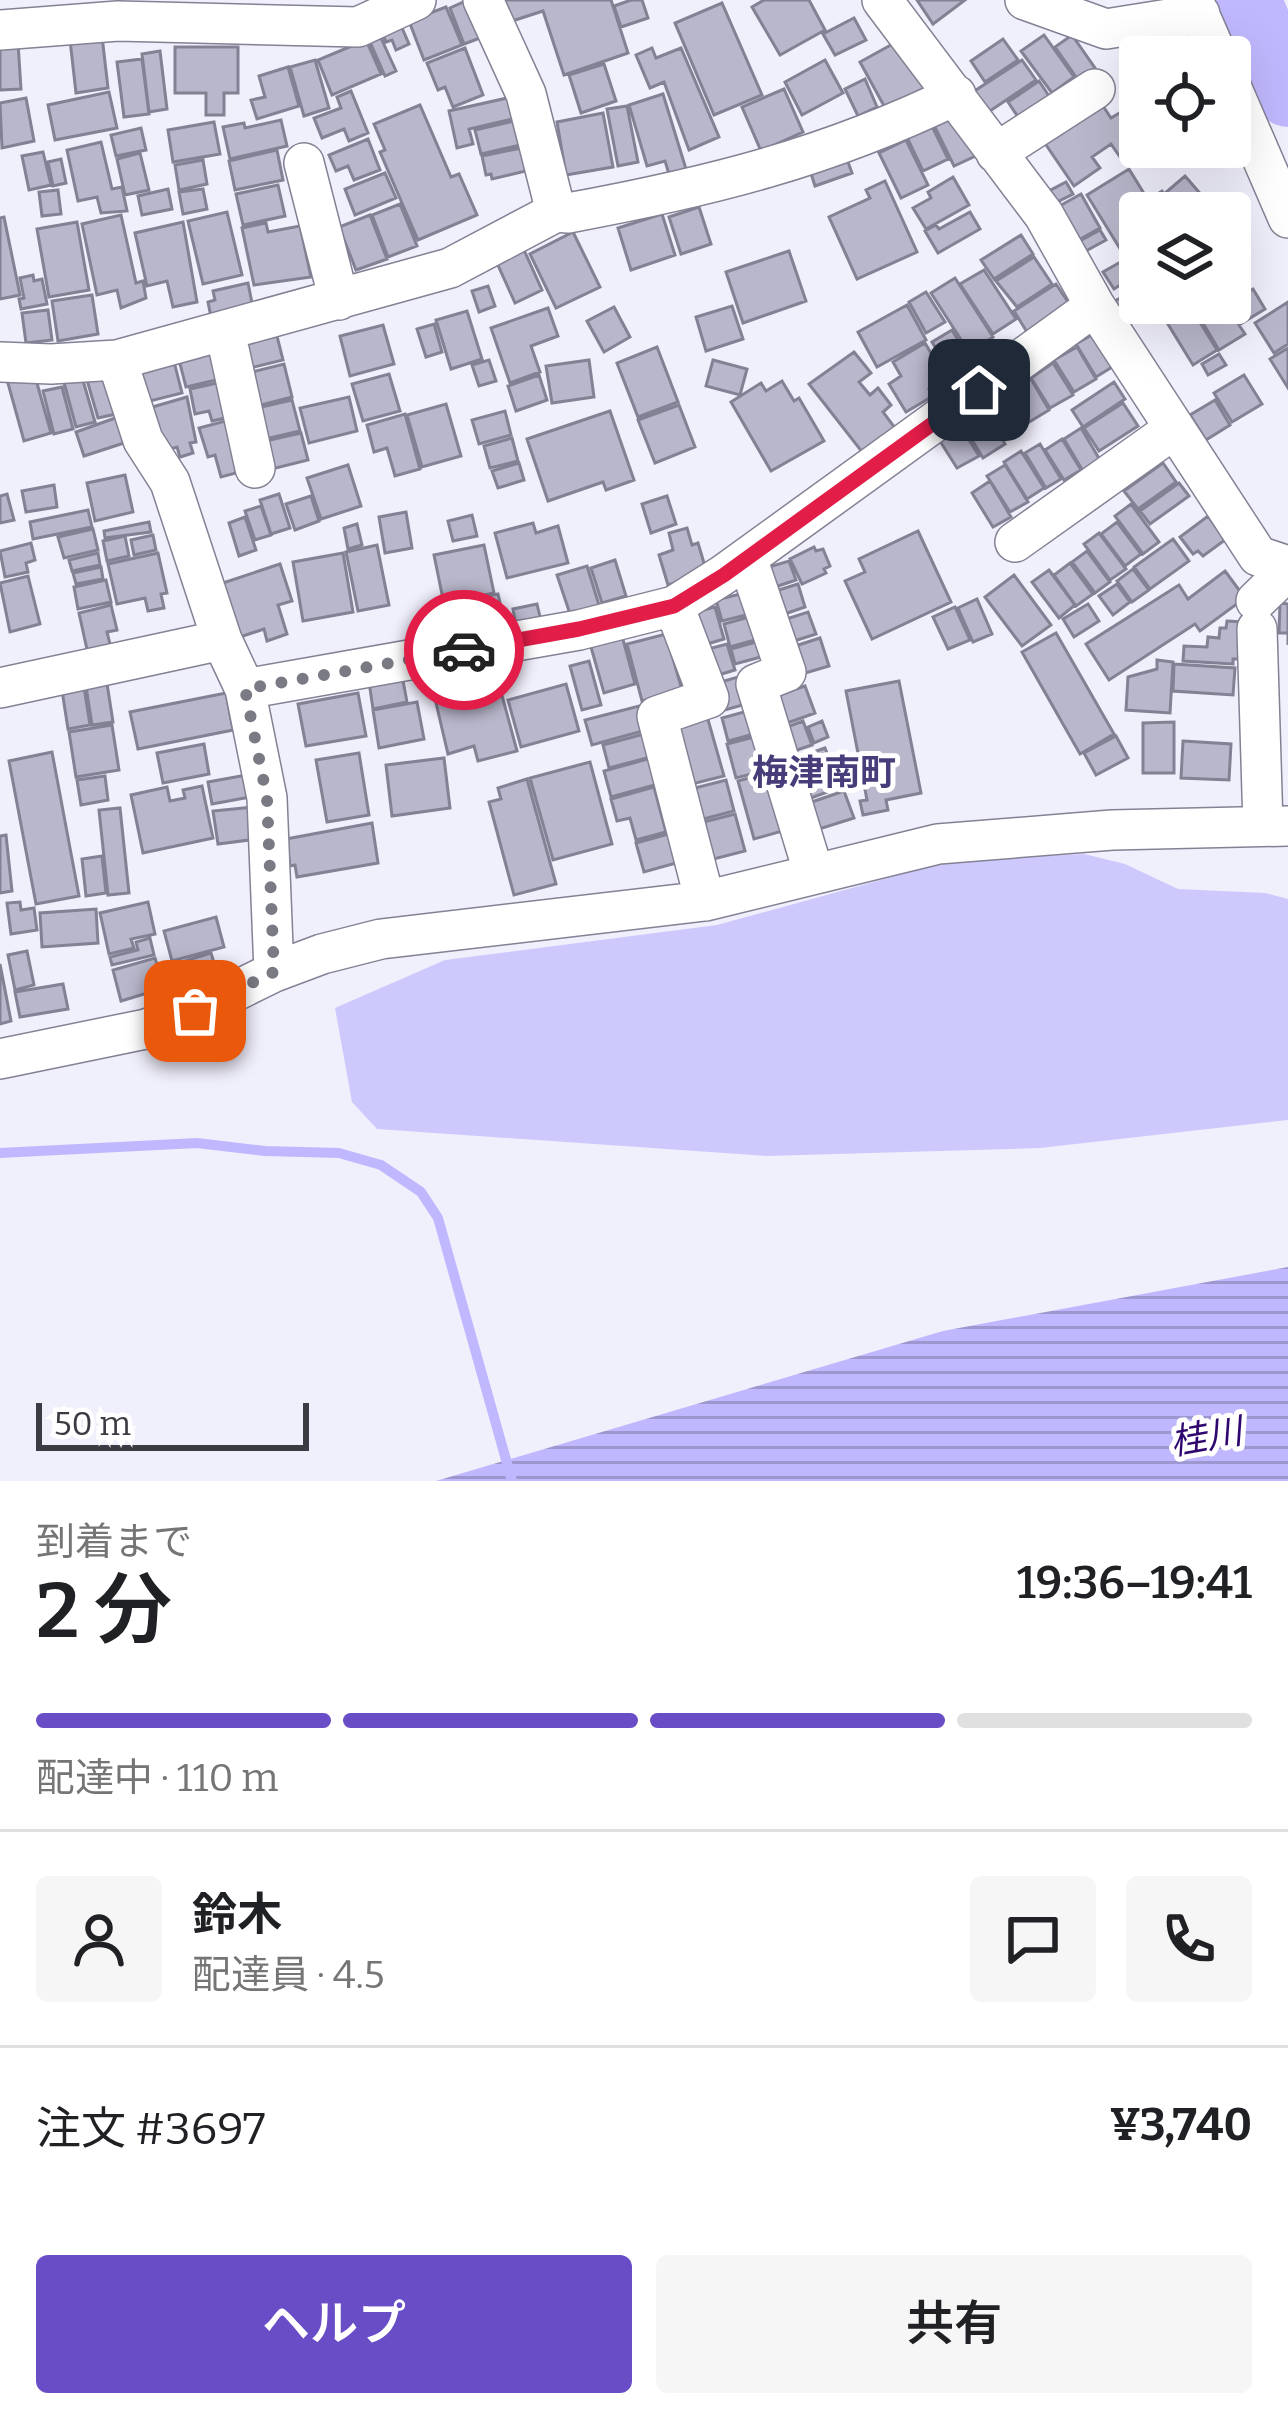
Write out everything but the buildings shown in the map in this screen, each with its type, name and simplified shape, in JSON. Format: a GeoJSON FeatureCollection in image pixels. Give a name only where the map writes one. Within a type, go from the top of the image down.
{"type":"FeatureCollection","features":[{"type":"Feature","properties":{"kind":"street"},"geometry":{"type":"LineString","coordinates":[[0,30],[118,21],[358,27],[416,0]]}},
{"type":"Feature","properties":{"kind":"street"},"geometry":{"type":"LineString","coordinates":[[483,0],[526,94],[556,212]]}},
{"type":"Feature","properties":{"kind":"street"},"geometry":{"type":"LineString","coordinates":[[0,1059],[146,1030],[274,972],[381,939],[705,901],[938,844],[1112,830],[1275,826],[1257,615],[1288,568],[1258,556],[1095,306],[1044,215],[882,0]]}},
{"type":"Feature","properties":{"kind":"street"},"geometry":{"type":"LineString","coordinates":[[1024,0],[1106,29],[1197,7],[1209,36]]}},
{"type":"Feature","properties":{"kind":"street"},"geometry":{"type":"LineString","coordinates":[[996,153],[1095,89]]}},
{"type":"Feature","properties":{"kind":"street"},"geometry":{"type":"LineString","coordinates":[[0,362],[117,360],[339,300],[450,268],[556,212],[690,190],[793,161],[879,132],[956,95]]}},
{"type":"Feature","properties":{"kind":"street"},"geometry":{"type":"LineString","coordinates":[[1251,133],[1288,218]]}},
{"type":"Feature","properties":{"kind":"street"},"geometry":{"type":"LineString","coordinates":[[304,163],[339,300]]}},
{"type":"Feature","properties":{"kind":"street"},"geometry":{"type":"LineString","coordinates":[[245,689],[579,629],[674,606],[1095,306]]}},
{"type":"Feature","properties":{"kind":"street"},"geometry":{"type":"LineString","coordinates":[[225,331],[255,468]]}},
{"type":"Feature","properties":{"kind":"street"},"geometry":{"type":"LineString","coordinates":[[117,360],[143,440],[170,482],[222,640],[245,689],[267,798],[274,972]]}},
{"type":"Feature","properties":{"kind":"street"},"geometry":{"type":"LineString","coordinates":[[1015,542],[1174,429]]}},
{"type":"Feature","properties":{"kind":"street"},"geometry":{"type":"LineString","coordinates":[[746,559],[786,673],[756,684],[814,874]]}},
{"type":"Feature","properties":{"kind":"street"},"geometry":{"type":"LineString","coordinates":[[674,606],[709,698],[657,716],[705,901]]}},
{"type":"Feature","properties":{"kind":"street"},"geometry":{"type":"LineString","coordinates":[[0,688],[222,640]]}},
{"type":"Feature","properties":{"kind":"shaded area"},"geometry":{"type":"Polygon","coordinates":[[[1084,854],[1125,864],[1178,889],[1265,893],[1288,899],[1288,1120],[1040,1148],[767,1156],[377,1129],[352,1102],[335,1008],[445,960],[717,925],[950,861],[1084,854]]]}},
{"type":"Feature","properties":{"kind":"water","name":"桂川"},"geometry":{"type":"Polygon","coordinates":[[[1288,1267],[1288,1481],[436,1481],[943,1331],[1288,1267]]]}},
{"type":"Feature","properties":{"kind":"waterway"},"geometry":{"type":"LineString","coordinates":[[1248,0],[1288,94]]}},
{"type":"Feature","properties":{"kind":"waterway"},"geometry":{"type":"LineString","coordinates":[[0,1153],[197,1143],[339,1153],[381,1165],[421,1192],[438,1218],[512,1481]]}},
{"type":"Feature","properties":{"kind":"way so far"},"geometry":{"type":"LineString","coordinates":[[195,1011],[274,972],[267,798],[245,689],[464,650]]}},
{"type":"Feature","properties":{"kind":"district","name":"梅津南町"},"geometry":{"type":"Point","coordinates":[824,772]}},
{"type":"Feature","properties":{"kind":"route"},"geometry":{"type":"LineString","coordinates":[[464,650],[674,606],[979,390]]}}]}
